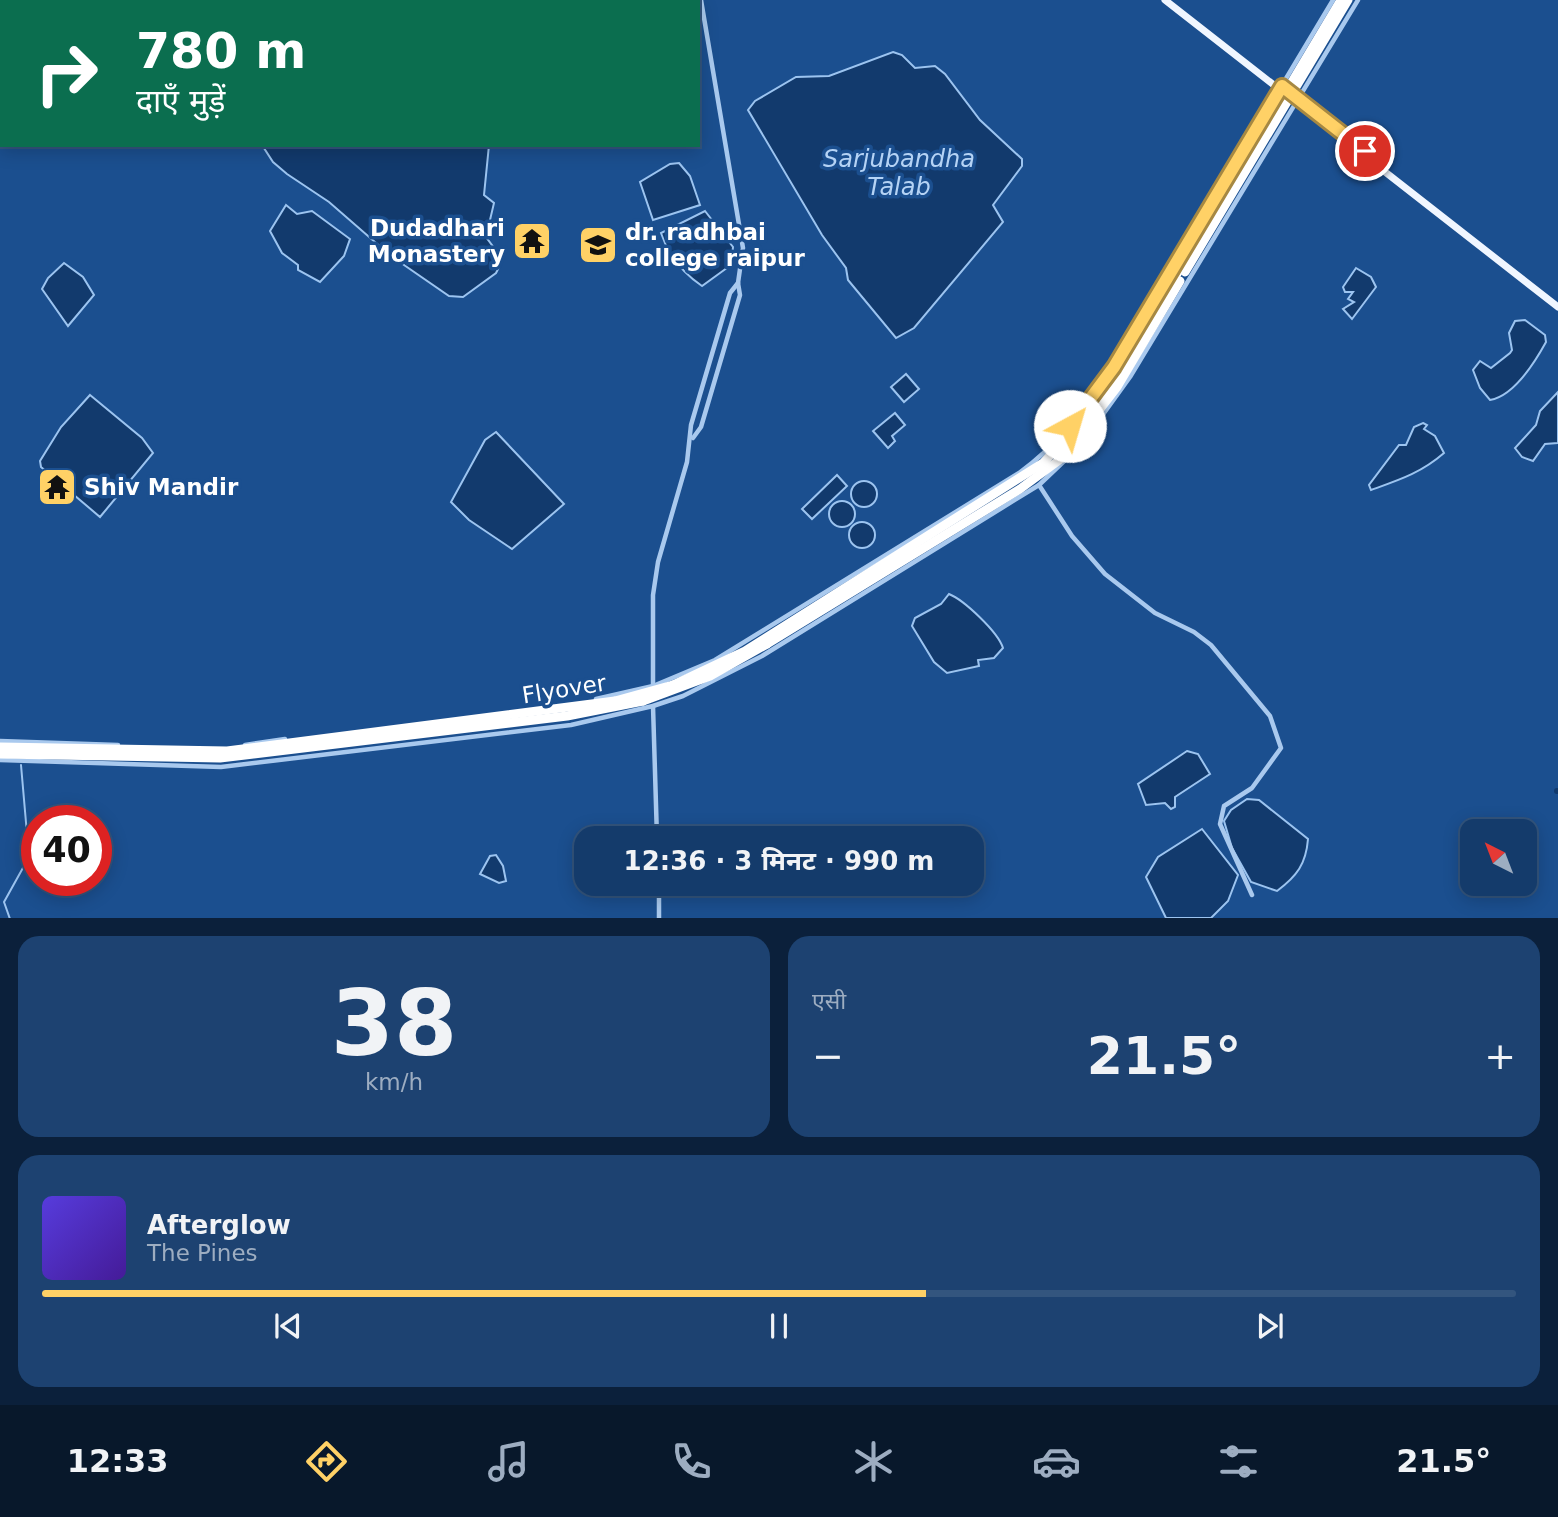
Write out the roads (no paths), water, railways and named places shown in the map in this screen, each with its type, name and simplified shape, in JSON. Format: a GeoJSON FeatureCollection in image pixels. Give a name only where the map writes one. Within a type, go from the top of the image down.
{"type":"FeatureCollection","features":[{"type":"Feature","properties":{"kind":"highway"},"geometry":{"type":"LineString","coordinates":[[1183,271],[1341,0]]}},
{"type":"Feature","properties":{"kind":"highway"},"geometry":{"type":"LineString","coordinates":[[1124,369],[1348,0]]}},
{"type":"Feature","properties":{"kind":"highway","name":"Flyover"},"geometry":{"type":"LineString","coordinates":[[765,641],[794,615],[1031,473],[1076,431],[1124,369]]}},
{"type":"Feature","properties":{"kind":"highway","name":"Flyover"},"geometry":{"type":"LineString","coordinates":[[0,754],[200,759],[332,745],[378,736],[617,708],[685,687],[765,641],[792,632],[1038,476],[1076,442],[1124,369]]}},
{"type":"Feature","properties":{"kind":"highway","name":"Flyover"},"geometry":{"type":"LineString","coordinates":[[0,747],[201,752],[324,737],[378,736]]}},
{"type":"Feature","properties":{"kind":"highway"},"geometry":{"type":"LineString","coordinates":[[332,745],[346,751]]}},
{"type":"Feature","properties":{"kind":"main road"},"geometry":{"type":"LineString","coordinates":[[1165,0],[1281,87]]}},
{"type":"Feature","properties":{"kind":"main road"},"geometry":{"type":"LineString","coordinates":[[1171,0],[1558,307]]}},
{"type":"Feature","properties":{"kind":"main road"},"geometry":{"type":"LineString","coordinates":[[1297,100],[1558,301]]}},
{"type":"Feature","properties":{"kind":"street"},"geometry":{"type":"LineString","coordinates":[[692,439],[701,427],[740,295],[738,283],[743,260],[742,238],[701,0]]}},
{"type":"Feature","properties":{"kind":"street"},"geometry":{"type":"LineString","coordinates":[[0,760],[211,768],[571,725],[653,706],[708,685],[762,656],[792,632],[1039,485],[1062,467],[1081,445],[1281,87],[1334,0]]}},
{"type":"Feature","properties":{"kind":"street"},"geometry":{"type":"LineString","coordinates":[[1124,369],[1358,0]]}},
{"type":"Feature","properties":{"kind":"street"},"geometry":{"type":"LineString","coordinates":[[657,826],[653,595],[657,562],[692,439],[691,425],[730,293],[738,283]]}},
{"type":"Feature","properties":{"kind":"street"},"geometry":{"type":"LineString","coordinates":[[730,293],[740,295]]}},
{"type":"Feature","properties":{"kind":"street"},"geometry":{"type":"LineString","coordinates":[[1039,485],[1072,536],[1102,570],[1155,614],[1194,632],[1211,645],[1270,716],[1281,748],[1252,788],[1224,806],[1220,824],[1252,895]]}},
{"type":"Feature","properties":{"kind":"street"},"geometry":{"type":"LineString","coordinates":[[0,741],[195,749],[324,737],[586,701],[653,686],[715,660],[794,615]]}},
{"type":"Feature","properties":{"kind":"street"},"geometry":{"type":"LineString","coordinates":[[659,896],[659,918]]}},
{"type":"Feature","properties":{"kind":"water","name":"Sarjubandha Talab"},"geometry":{"type":"Polygon","coordinates":[[[893,52],[902,55],[915,68],[935,66],[945,74],[980,120],[1022,159],[1022,166],[993,205],[1003,222],[914,328],[896,338],[848,280],[846,268],[822,235],[748,110],[755,101],[796,77],[829,76],[893,52]]]}},
{"type":"Feature","properties":{"kind":"water"},"geometry":{"type":"Polygon","coordinates":[[[263,147],[489,147],[484,195],[494,203],[486,237],[500,256],[501,263],[496,273],[463,297],[449,296],[391,256],[329,202],[273,162],[263,147]]]}},
{"type":"Feature","properties":{"kind":"water"},"geometry":{"type":"Polygon","coordinates":[[[679,163],[690,176],[700,205],[653,220],[640,182],[670,164],[679,163]]]}},
{"type":"Feature","properties":{"kind":"water"},"geometry":{"type":"Polygon","coordinates":[[[286,205],[297,214],[312,211],[350,239],[344,256],[320,282],[298,270],[298,265],[282,253],[270,231],[286,205]]]}},
{"type":"Feature","properties":{"kind":"water"},"geometry":{"type":"Polygon","coordinates":[[[705,211],[733,247],[731,265],[702,286],[677,262],[661,233],[705,211]]]}},
{"type":"Feature","properties":{"kind":"water"},"geometry":{"type":"Polygon","coordinates":[[[64,263],[83,277],[94,295],[68,326],[42,289],[48,278],[64,263]]]}},
{"type":"Feature","properties":{"kind":"water"},"geometry":{"type":"Polygon","coordinates":[[[1356,268],[1371,277],[1376,287],[1352,319],[1343,309],[1354,302],[1348,299],[1353,292],[1345,292],[1343,287],[1356,268]]]}},
{"type":"Feature","properties":{"kind":"water"},"geometry":{"type":"Polygon","coordinates":[[[1525,320],[1545,335],[1546,342],[1530,368],[1515,385],[1490,400],[1480,388],[1473,370],[1480,361],[1491,368],[1510,353],[1512,350],[1509,333],[1515,321],[1525,320]]]}},
{"type":"Feature","properties":{"kind":"water"},"geometry":{"type":"Polygon","coordinates":[[[906,374],[919,389],[904,402],[891,387],[906,374]]]}},
{"type":"Feature","properties":{"kind":"water"},"geometry":{"type":"Polygon","coordinates":[[[1558,392],[1558,443],[1545,444],[1533,461],[1522,457],[1515,448],[1536,425],[1540,411],[1558,392]]]}},
{"type":"Feature","properties":{"kind":"water"},"geometry":{"type":"Polygon","coordinates":[[[90,395],[142,438],[153,453],[100,517],[41,467],[40,461],[61,427],[90,395]]]}},
{"type":"Feature","properties":{"kind":"water"},"geometry":{"type":"Polygon","coordinates":[[[895,413],[905,425],[892,436],[895,441],[888,448],[873,431],[895,413]]]}},
{"type":"Feature","properties":{"kind":"water"},"geometry":{"type":"Polygon","coordinates":[[[1423,423],[1427,425],[1424,429],[1435,436],[1444,453],[1418,471],[1371,490],[1369,485],[1399,445],[1406,445],[1414,427],[1423,423]]]}},
{"type":"Feature","properties":{"kind":"water"},"geometry":{"type":"Polygon","coordinates":[[[496,432],[564,504],[512,549],[469,520],[451,502],[485,440],[496,432]]]}},
{"type":"Feature","properties":{"kind":"water"},"geometry":{"type":"Polygon","coordinates":[[[837,475],[847,486],[812,519],[802,509],[837,475]]]}},
{"type":"Feature","properties":{"kind":"water"},"geometry":{"type":"Polygon","coordinates":[[[864,481],[873,485],[877,494],[873,503],[864,507],[855,503],[851,494],[855,485],[864,481]]]}},
{"type":"Feature","properties":{"kind":"water"},"geometry":{"type":"Polygon","coordinates":[[[842,501],[851,505],[855,514],[851,523],[842,527],[833,523],[829,514],[833,505],[842,501]]]}},
{"type":"Feature","properties":{"kind":"water"},"geometry":{"type":"Polygon","coordinates":[[[862,522],[871,526],[875,535],[871,544],[862,548],[853,544],[849,535],[853,526],[862,522]]]}},
{"type":"Feature","properties":{"kind":"water"},"geometry":{"type":"Polygon","coordinates":[[[949,594],[980,617],[1003,648],[994,658],[978,660],[979,666],[947,673],[934,662],[912,626],[915,618],[941,604],[949,594]]]}},
{"type":"Feature","properties":{"kind":"water"},"geometry":{"type":"Polygon","coordinates":[[[1187,751],[1198,754],[1210,774],[1175,797],[1175,807],[1171,809],[1165,803],[1146,805],[1138,784],[1187,751]]]}},
{"type":"Feature","properties":{"kind":"water"},"geometry":{"type":"Polygon","coordinates":[[[1247,799],[1259,800],[1308,839],[1299,869],[1277,891],[1251,882],[1232,848],[1224,821],[1231,810],[1247,799]]]}},
{"type":"Feature","properties":{"kind":"water"},"geometry":{"type":"Polygon","coordinates":[[[1202,829],[1238,875],[1228,901],[1211,918],[1166,918],[1146,877],[1158,857],[1202,829]]]}},
{"type":"Feature","properties":{"kind":"water"},"geometry":{"type":"Polygon","coordinates":[[[496,855],[503,866],[506,881],[499,883],[480,874],[490,856],[496,855]]]}},
{"type":"Feature","properties":{"kind":"waterway"},"geometry":{"type":"LineString","coordinates":[[10,918],[4,902],[29,857],[21,765]]}},
{"type":"Feature","properties":{"kind":"place","name":"Dudadhari Monastery"},"geometry":{"type":"Point","coordinates":[532,241]}},
{"type":"Feature","properties":{"kind":"place","name":"dr. radhbai college raipur"},"geometry":{"type":"Point","coordinates":[598,245]}},
{"type":"Feature","properties":{"kind":"place","name":"Shiv Mandir"},"geometry":{"type":"Point","coordinates":[57,487]}}]}
